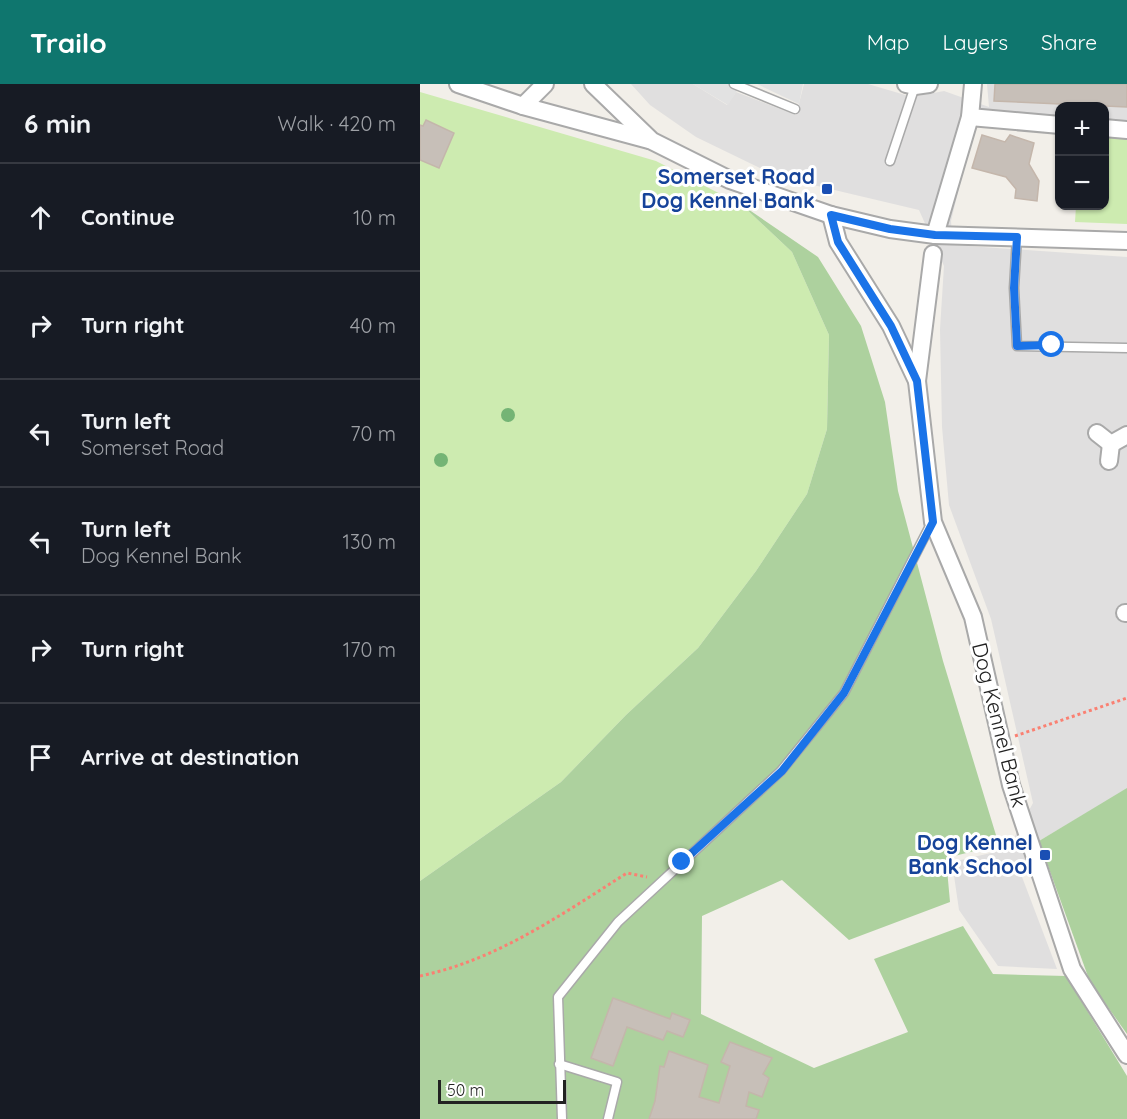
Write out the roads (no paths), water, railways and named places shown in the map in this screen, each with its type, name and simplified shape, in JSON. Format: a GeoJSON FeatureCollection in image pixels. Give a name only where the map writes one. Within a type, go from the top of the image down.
{"type":"FeatureCollection","features":[{"type":"Feature","properties":{"kind":"street"},"geometry":{"type":"LineString","coordinates":[[458,84],[524,106],[652,141],[730,180],[831,215],[890,229],[935,235],[1127,241]]}},
{"type":"Feature","properties":{"kind":"street"},"geometry":{"type":"LineString","coordinates":[[524,106],[545,84]]}},
{"type":"Feature","properties":{"kind":"street"},"geometry":{"type":"LineString","coordinates":[[593,84],[652,141]]}},
{"type":"Feature","properties":{"kind":"street"},"geometry":{"type":"LineString","coordinates":[[935,235],[970,117],[973,84]]}},
{"type":"Feature","properties":{"kind":"street"},"geometry":{"type":"LineString","coordinates":[[970,117],[1055,124]]}},
{"type":"Feature","properties":{"kind":"street"},"geometry":{"type":"LineString","coordinates":[[1109,128],[1127,130]]}},
{"type":"Feature","properties":{"kind":"street","name":"Dog Kennel Bank"},"geometry":{"type":"LineString","coordinates":[[831,215],[838,242],[891,326],[917,381]]}},
{"type":"Feature","properties":{"kind":"street","name":"Dog Kennel Bank"},"geometry":{"type":"LineString","coordinates":[[933,254],[917,381],[933,522],[973,617],[1011,785],[1072,969],[1127,1055]]}},
{"type":"Feature","properties":{"kind":"street"},"geometry":{"type":"LineString","coordinates":[[1097,433],[1110,452],[1127,435]]}},
{"type":"Feature","properties":{"kind":"lane"},"geometry":{"type":"LineString","coordinates":[[734,84],[795,109]]}},
{"type":"Feature","properties":{"kind":"lane"},"geometry":{"type":"LineString","coordinates":[[890,160],[917,85]]}},
{"type":"Feature","properties":{"kind":"lane"},"geometry":{"type":"LineString","coordinates":[[1017,237],[1014,288],[1017,346],[1127,348]]}},
{"type":"Feature","properties":{"kind":"lane"},"geometry":{"type":"LineString","coordinates":[[562,1119],[558,997],[618,922],[782,771],[844,693],[933,522]]}},
{"type":"Feature","properties":{"kind":"lane"},"geometry":{"type":"LineString","coordinates":[[559,1064],[617,1082],[608,1119]]}},
{"type":"Feature","properties":{"kind":"place","name":"Somerset Road Dog Kennel Bank"},"geometry":{"type":"Point","coordinates":[827,189]}},
{"type":"Feature","properties":{"kind":"place","name":"Dog Kennel Bank School"},"geometry":{"type":"Point","coordinates":[1045,855]}}]}
